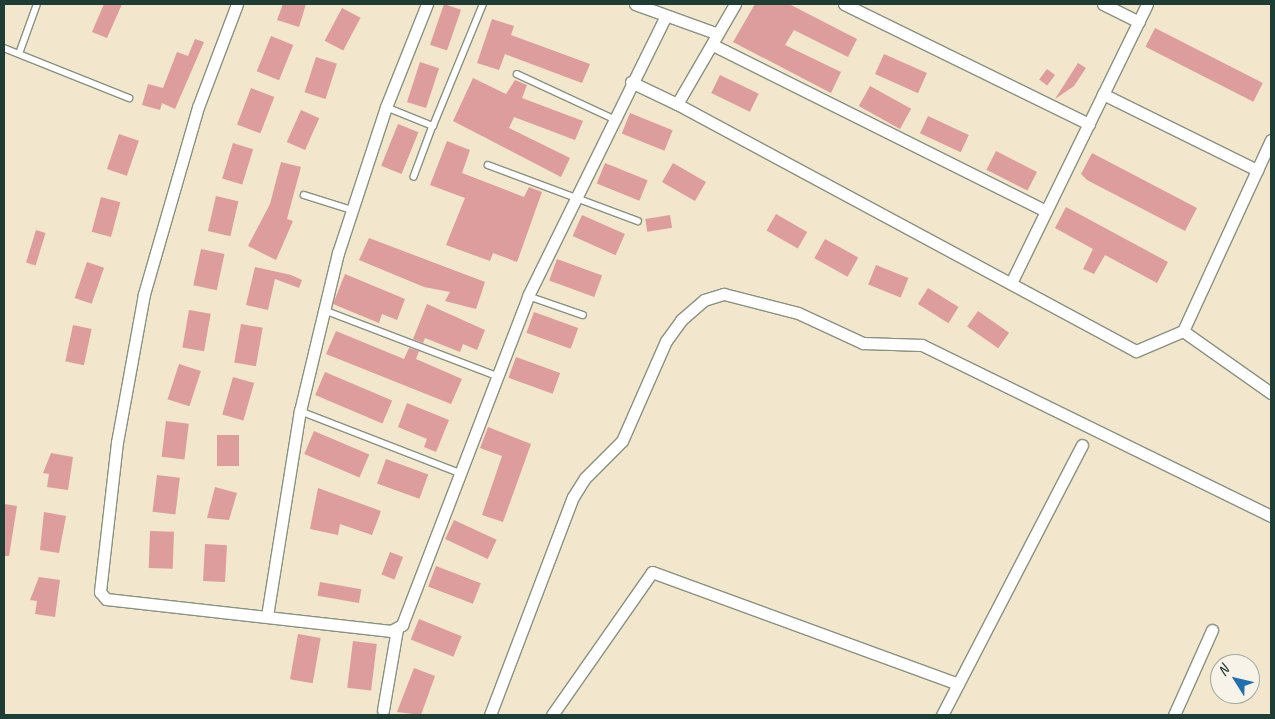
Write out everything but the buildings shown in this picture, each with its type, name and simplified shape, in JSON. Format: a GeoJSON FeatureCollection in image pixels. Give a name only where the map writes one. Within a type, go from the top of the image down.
{"type":"FeatureCollection","features":[{"type":"Feature","properties":{"kind":"street"},"geometry":{"type":"LineString","coordinates":[[236,4],[198,107],[144,294],[117,442],[100,592],[106,599],[397,630]]}},
{"type":"Feature","properties":{"kind":"street"},"geometry":{"type":"LineString","coordinates":[[267,616],[300,411],[324,310],[352,210],[386,107],[427,4]]}},
{"type":"Feature","properties":{"kind":"street"},"geometry":{"type":"LineString","coordinates":[[635,4],[665,18],[718,34]]}},
{"type":"Feature","properties":{"kind":"street"},"geometry":{"type":"LineString","coordinates":[[677,104],[713,45],[735,4]]}},
{"type":"Feature","properties":{"kind":"street"},"geometry":{"type":"LineString","coordinates":[[844,4],[1089,124]]}},
{"type":"Feature","properties":{"kind":"street"},"geometry":{"type":"LineString","coordinates":[[1102,4],[1139,22]]}},
{"type":"Feature","properties":{"kind":"street"},"geometry":{"type":"LineString","coordinates":[[1012,283],[1148,4]]}},
{"type":"Feature","properties":{"kind":"street"},"geometry":{"type":"LineString","coordinates":[[383,710],[397,630],[460,474],[528,296],[573,196],[630,82],[665,18]]}},
{"type":"Feature","properties":{"kind":"street"},"geometry":{"type":"LineString","coordinates":[[713,45],[1046,211]]}},
{"type":"Feature","properties":{"kind":"street"},"geometry":{"type":"LineString","coordinates":[[630,82],[677,104],[1136,351],[1183,331],[1271,140]]}},
{"type":"Feature","properties":{"kind":"street"},"geometry":{"type":"LineString","coordinates":[[1103,94],[1257,170]]}},
{"type":"Feature","properties":{"kind":"street"},"geometry":{"type":"LineString","coordinates":[[490,715],[573,497],[585,478],[622,441],[666,341],[680,320],[704,300],[724,294],[798,313],[863,343],[922,345],[1271,516]]}},
{"type":"Feature","properties":{"kind":"street"},"geometry":{"type":"LineString","coordinates":[[1183,331],[1271,393]]}},
{"type":"Feature","properties":{"kind":"street"},"geometry":{"type":"LineString","coordinates":[[942,715],[1082,445]]}},
{"type":"Feature","properties":{"kind":"street"},"geometry":{"type":"LineString","coordinates":[[552,715],[652,572],[958,684]]}},
{"type":"Feature","properties":{"kind":"street"},"geometry":{"type":"LineString","coordinates":[[1174,715],[1212,630]]}},
{"type":"Feature","properties":{"kind":"lane"},"geometry":{"type":"LineString","coordinates":[[18,54],[37,4]]}},
{"type":"Feature","properties":{"kind":"lane"},"geometry":{"type":"LineString","coordinates":[[414,177],[483,4]]}},
{"type":"Feature","properties":{"kind":"lane"},"geometry":{"type":"LineString","coordinates":[[4,48],[129,98]]}},
{"type":"Feature","properties":{"kind":"lane"},"geometry":{"type":"LineString","coordinates":[[517,74],[612,118]]}},
{"type":"Feature","properties":{"kind":"lane"},"geometry":{"type":"LineString","coordinates":[[386,107],[433,126]]}},
{"type":"Feature","properties":{"kind":"lane"},"geometry":{"type":"LineString","coordinates":[[488,165],[638,222]]}},
{"type":"Feature","properties":{"kind":"lane"},"geometry":{"type":"LineString","coordinates":[[304,195],[352,210]]}},
{"type":"Feature","properties":{"kind":"lane"},"geometry":{"type":"LineString","coordinates":[[528,296],[583,315]]}},
{"type":"Feature","properties":{"kind":"lane"},"geometry":{"type":"LineString","coordinates":[[324,310],[497,376]]}},
{"type":"Feature","properties":{"kind":"lane"},"geometry":{"type":"LineString","coordinates":[[300,411],[460,474]]}}]}
